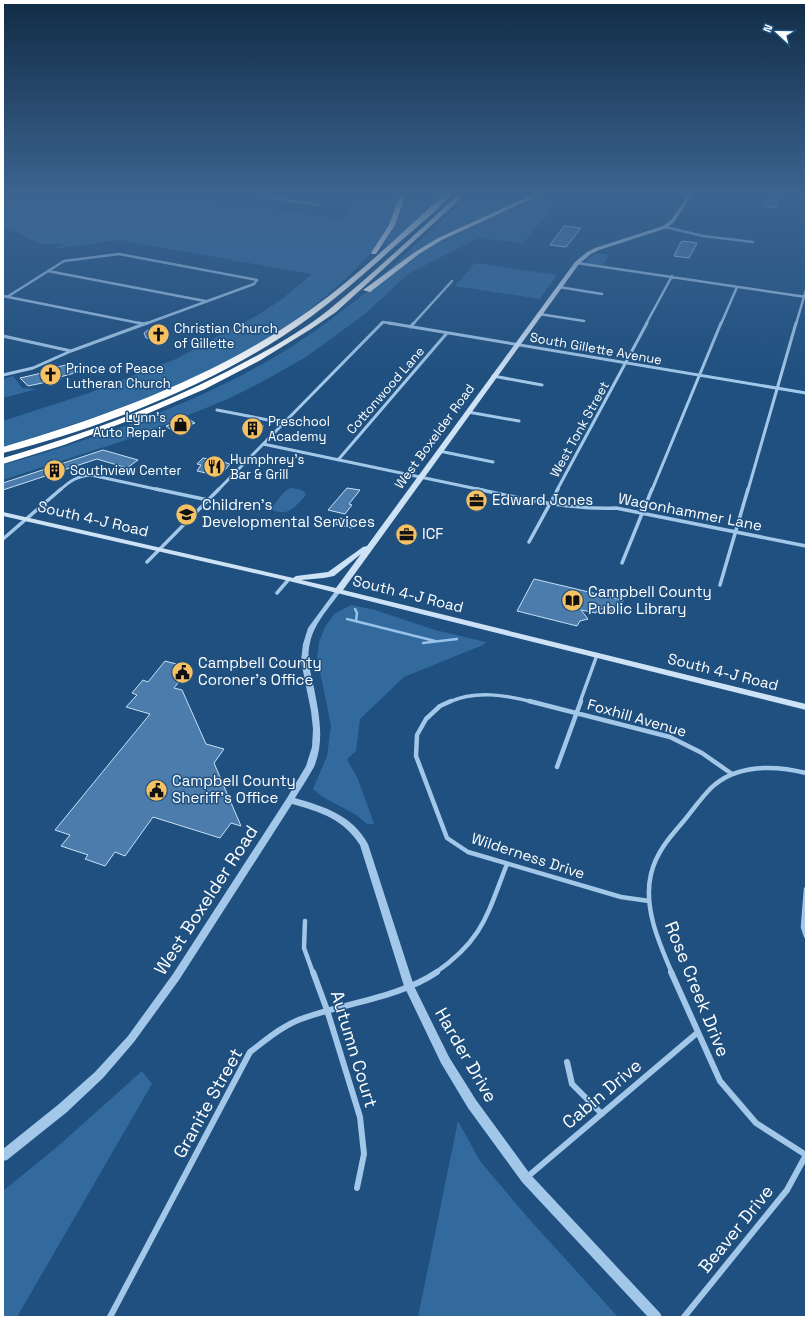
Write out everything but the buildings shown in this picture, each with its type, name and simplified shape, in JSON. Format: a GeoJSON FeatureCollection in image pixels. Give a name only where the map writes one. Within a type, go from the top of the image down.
{"type":"FeatureCollection","features":[{"type":"Feature","properties":{"kind":"highway"},"geometry":{"type":"LineString","coordinates":[[299,320],[348,280],[373,256]]}},
{"type":"Feature","properties":{"kind":"highway"},"geometry":{"type":"LineString","coordinates":[[3,450],[110,415],[189,382],[259,347],[299,320],[346,285],[380,256]]}},
{"type":"Feature","properties":{"kind":"highway"},"geometry":{"type":"LineString","coordinates":[[239,369],[289,341],[333,310],[394,256]]}},
{"type":"Feature","properties":{"kind":"highway"},"geometry":{"type":"LineString","coordinates":[[3,461],[81,436],[142,413],[187,394],[288,345],[413,256]]}},
{"type":"Feature","properties":{"kind":"main road","name":"West Boxelder Road"},"geometry":{"type":"LineString","coordinates":[[372,542],[516,344],[577,263],[586,256]]}},
{"type":"Feature","properties":{"kind":"main road","name":"South 4-J Road"},"geometry":{"type":"LineString","coordinates":[[3,514],[160,548],[289,579],[806,707]]}},
{"type":"Feature","properties":{"kind":"main road"},"geometry":{"type":"LineString","coordinates":[[289,579],[331,574],[372,542]]}},
{"type":"Feature","properties":{"kind":"main road"},"geometry":{"type":"LineString","coordinates":[[338,591],[372,542]]}},
{"type":"Feature","properties":{"kind":"street"},"geometry":{"type":"LineString","coordinates":[[8,297],[48,271],[71,259],[104,256]]}},
{"type":"Feature","properties":{"kind":"street"},"geometry":{"type":"LineString","coordinates":[[3,375],[33,368],[71,351],[254,284],[257,280],[127,256]]}},
{"type":"Feature","properties":{"kind":"street"},"geometry":{"type":"LineString","coordinates":[[577,263],[805,297]]}},
{"type":"Feature","properties":{"kind":"street"},"geometry":{"type":"LineString","coordinates":[[48,271],[206,301]]}},
{"type":"Feature","properties":{"kind":"street","name":"West Tonk Street"},"geometry":{"type":"LineString","coordinates":[[530,542],[672,276]]}},
{"type":"Feature","properties":{"kind":"street"},"geometry":{"type":"LineString","coordinates":[[410,327],[452,280]]}},
{"type":"Feature","properties":{"kind":"street"},"geometry":{"type":"LineString","coordinates":[[559,287],[602,294]]}},
{"type":"Feature","properties":{"kind":"street"},"geometry":{"type":"LineString","coordinates":[[622,563],[698,375],[737,287]]}},
{"type":"Feature","properties":{"kind":"street"},"geometry":{"type":"LineString","coordinates":[[720,585],[806,290]]}},
{"type":"Feature","properties":{"kind":"street"},"geometry":{"type":"LineString","coordinates":[[3,296],[144,325]]}},
{"type":"Feature","properties":{"kind":"street"},"geometry":{"type":"LineString","coordinates":[[539,314],[584,321]]}},
{"type":"Feature","properties":{"kind":"street","name":"South Gillette Avenue"},"geometry":{"type":"LineString","coordinates":[[284,423],[383,322],[806,393]]}},
{"type":"Feature","properties":{"kind":"street","name":"Cottonwood Lane"},"geometry":{"type":"LineString","coordinates":[[338,460],[447,333]]}},
{"type":"Feature","properties":{"kind":"street"},"geometry":{"type":"LineString","coordinates":[[3,336],[71,351]]}},
{"type":"Feature","properties":{"kind":"street"},"geometry":{"type":"LineString","coordinates":[[493,376],[542,385]]}},
{"type":"Feature","properties":{"kind":"street"},"geometry":{"type":"LineString","coordinates":[[217,410],[284,423]]}},
{"type":"Feature","properties":{"kind":"street"},"geometry":{"type":"LineString","coordinates":[[468,412],[519,421]]}},
{"type":"Feature","properties":{"kind":"street"},"geometry":{"type":"LineString","coordinates":[[147,562],[284,423]]}},
{"type":"Feature","properties":{"kind":"street","name":"Wagonhammer Lane"},"geometry":{"type":"LineString","coordinates":[[263,444],[550,504],[587,509],[616,508],[643,512],[806,546]]}},
{"type":"Feature","properties":{"kind":"street"},"geometry":{"type":"LineString","coordinates":[[439,451],[493,462]]}},
{"type":"Feature","properties":{"kind":"street"},"geometry":{"type":"LineString","coordinates":[[3,539],[71,480],[81,476],[91,476],[208,500]]}},
{"type":"Feature","properties":{"kind":"street"},"geometry":{"type":"LineString","coordinates":[[277,593],[289,579]]}},
{"type":"Feature","properties":{"kind":"street","name":"West Boxelder Road"},"geometry":{"type":"LineString","coordinates":[[3,1156],[63,1108],[99,1075],[131,1039],[176,977],[290,800],[310,766],[316,747],[317,729],[305,661],[306,644],[311,628],[338,591]]}},
{"type":"Feature","properties":{"kind":"street"},"geometry":{"type":"LineString","coordinates":[[557,767],[573,726],[576,713],[597,655]]}},
{"type":"Feature","properties":{"kind":"street","name":"Wilderness Drive"},"geometry":{"type":"LineString","coordinates":[[576,713],[510,696],[486,694],[466,696],[440,706],[426,718],[417,735],[416,756],[447,838],[468,852],[621,897],[649,901]]}},
{"type":"Feature","properties":{"kind":"street","name":"Foxhill Avenue"},"geometry":{"type":"LineString","coordinates":[[576,713],[670,737],[685,743],[712,759],[732,774]]}},
{"type":"Feature","properties":{"kind":"street","name":"Rose Creek Drive"},"geometry":{"type":"LineString","coordinates":[[806,773],[787,768],[748,769],[732,774],[712,787],[662,847],[651,874],[649,901],[659,944],[697,1033],[720,1081],[756,1124],[806,1155]]}},
{"type":"Feature","properties":{"kind":"street","name":"Harder Drive"},"geometry":{"type":"LineString","coordinates":[[290,800],[333,814],[346,822],[357,832],[364,844],[409,986],[445,1060],[472,1104],[526,1178],[656,1317]]}},
{"type":"Feature","properties":{"kind":"street","name":"Granite Street"},"geometry":{"type":"LineString","coordinates":[[110,1317],[250,1052],[278,1031],[294,1022],[327,1010],[409,986],[431,977],[456,958],[471,943],[485,921],[506,864]]}},
{"type":"Feature","properties":{"kind":"street"},"geometry":{"type":"LineString","coordinates":[[806,889],[803,927],[806,936]]}},
{"type":"Feature","properties":{"kind":"street","name":"Autumn Court"},"geometry":{"type":"LineString","coordinates":[[305,921],[304,948],[327,1010],[360,1117],[364,1154],[357,1188]]}},
{"type":"Feature","properties":{"kind":"street","name":"Cabin Drive"},"geometry":{"type":"LineString","coordinates":[[526,1178],[697,1033]]}},
{"type":"Feature","properties":{"kind":"street"},"geometry":{"type":"LineString","coordinates":[[567,1062],[572,1084],[602,1114]]}},
{"type":"Feature","properties":{"kind":"street","name":"Beaver Drive"},"geometry":{"type":"LineString","coordinates":[[684,1317],[787,1190],[806,1155]]}},
{"type":"Feature","properties":{"kind":"shaded area"},"geometry":{"type":"Polygon","coordinates":[[[208,256],[369,256],[345,279],[309,310],[270,337],[228,361],[139,401],[93,418],[3,447],[3,421],[86,394],[176,359],[258,315],[282,299],[312,274],[208,256]]]}},
{"type":"Feature","properties":{"kind":"shaded area"},"geometry":{"type":"Polygon","coordinates":[[[404,256],[413,256],[382,276],[404,256]]]}},
{"type":"Feature","properties":{"kind":"shaded area"},"geometry":{"type":"Polygon","coordinates":[[[417,256],[444,256],[408,274],[365,314],[306,357],[260,383],[228,399],[132,438],[3,480],[3,465],[78,442],[153,415],[190,400],[260,365],[311,334],[417,256]]]}},
{"type":"Feature","properties":{"kind":"shaded area"},"geometry":{"type":"Polygon","coordinates":[[[592,256],[609,256],[602,265],[585,263],[586,260],[592,256]]]}},
{"type":"Feature","properties":{"kind":"shaded area"},"geometry":{"type":"Polygon","coordinates":[[[475,263],[557,275],[540,299],[455,286],[475,263]]]}},
{"type":"Feature","properties":{"kind":"shaded area"},"geometry":{"type":"Polygon","coordinates":[[[13,376],[22,388],[37,389],[3,398],[3,379],[13,376]]]}},
{"type":"Feature","properties":{"kind":"shaded area"},"geometry":{"type":"Polygon","coordinates":[[[291,488],[302,490],[306,494],[297,505],[286,512],[270,509],[288,489],[291,488]]]}},
{"type":"Feature","properties":{"kind":"shaded area"},"geometry":{"type":"Polygon","coordinates":[[[351,605],[375,610],[435,630],[486,642],[483,645],[404,677],[360,719],[356,751],[347,759],[358,779],[374,824],[367,824],[354,814],[326,799],[313,789],[327,756],[331,726],[317,657],[319,642],[325,627],[334,614],[351,605]]]}},
{"type":"Feature","properties":{"kind":"shaded area"},"geometry":{"type":"Polygon","coordinates":[[[142,1071],[152,1084],[17,1317],[3,1317],[3,1191],[57,1147],[142,1071]]]}},
{"type":"Feature","properties":{"kind":"shaded area"},"geometry":{"type":"Polygon","coordinates":[[[458,1121],[480,1161],[529,1219],[618,1317],[418,1317],[458,1121]]]}},
{"type":"Feature","properties":{"kind":"waterway"},"geometry":{"type":"LineString","coordinates":[[355,609],[357,613],[356,621]]}},
{"type":"Feature","properties":{"kind":"waterway"},"geometry":{"type":"LineString","coordinates":[[347,619],[435,641]]}},
{"type":"Feature","properties":{"kind":"waterway"},"geometry":{"type":"LineString","coordinates":[[423,643],[457,639]]}},
{"type":"Feature","properties":{"kind":"place","name":"Christian Church of Gillette"},"geometry":{"type":"Point","coordinates":[159,335]}},
{"type":"Feature","properties":{"kind":"place","name":"Prince of Peace Lutheran Church"},"geometry":{"type":"Point","coordinates":[51,375]}},
{"type":"Feature","properties":{"kind":"place","name":"Lynn's Auto Repair"},"geometry":{"type":"Point","coordinates":[181,424]}},
{"type":"Feature","properties":{"kind":"place","name":"Preschool Academy"},"geometry":{"type":"Point","coordinates":[253,428]}},
{"type":"Feature","properties":{"kind":"place","name":"Humphrey's Bar & Grill"},"geometry":{"type":"Point","coordinates":[214,466]}},
{"type":"Feature","properties":{"kind":"place","name":"Southview Center"},"geometry":{"type":"Point","coordinates":[55,470]}},
{"type":"Feature","properties":{"kind":"place","name":"Edward Jones"},"geometry":{"type":"Point","coordinates":[476,500]}},
{"type":"Feature","properties":{"kind":"place","name":"Children's Developmental Services"},"geometry":{"type":"Point","coordinates":[186,514]}},
{"type":"Feature","properties":{"kind":"place","name":"ICF"},"geometry":{"type":"Point","coordinates":[407,534]}},
{"type":"Feature","properties":{"kind":"place","name":"Campbell County Public Library"},"geometry":{"type":"Point","coordinates":[572,601]}},
{"type":"Feature","properties":{"kind":"place","name":"Campbell County Coroner's Office"},"geometry":{"type":"Point","coordinates":[183,672]}},
{"type":"Feature","properties":{"kind":"place","name":"Campbell County Sheriff's Office"},"geometry":{"type":"Point","coordinates":[157,790]}}]}
